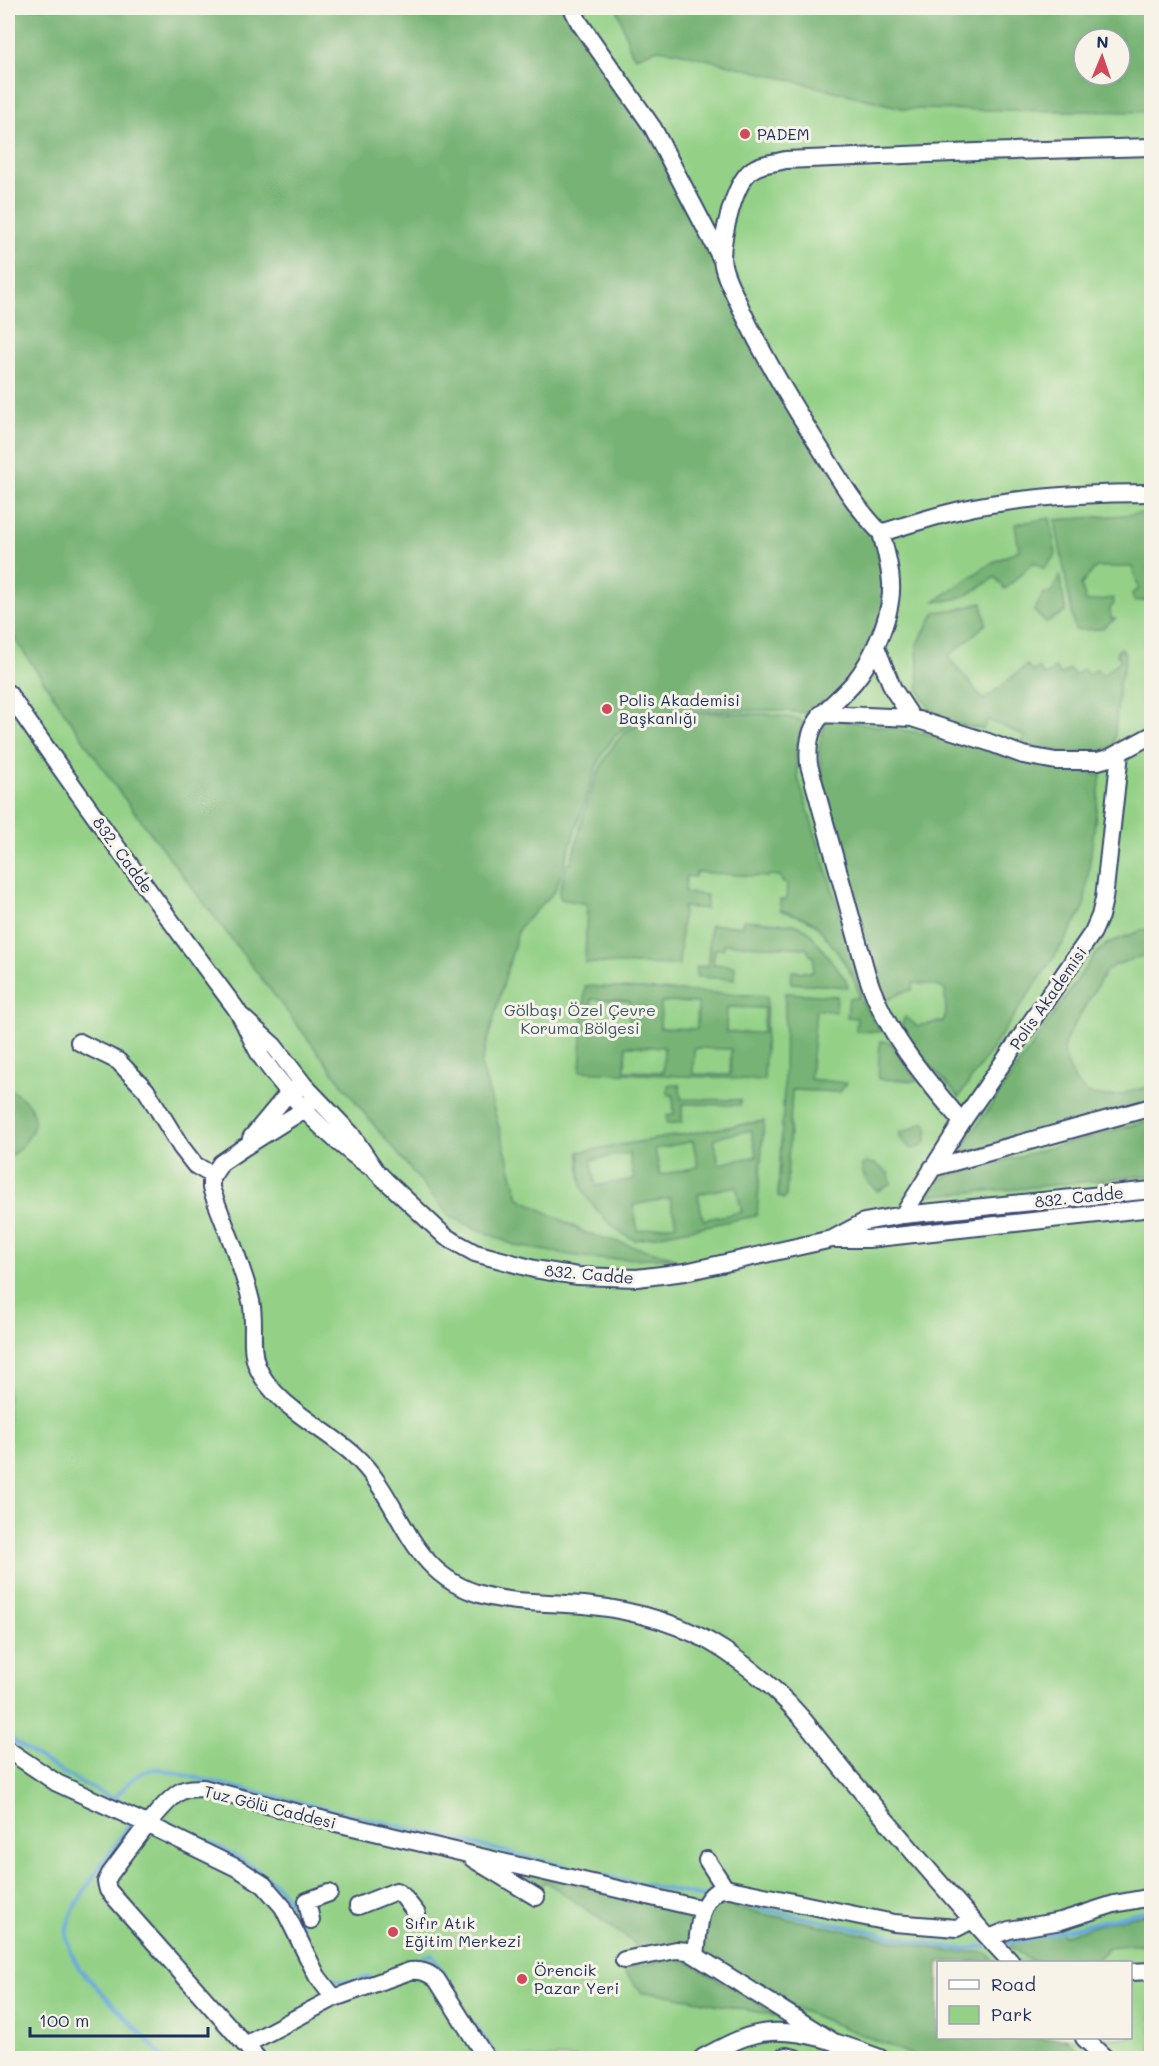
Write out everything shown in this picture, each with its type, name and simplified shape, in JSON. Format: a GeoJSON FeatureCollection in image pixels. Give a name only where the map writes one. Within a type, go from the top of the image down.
{"type":"FeatureCollection","features":[{"type":"Feature","properties":{"kind":"street"},"geometry":{"type":"LineString","coordinates":[[572,8],[653,129],[722,260],[754,337],[804,423],[852,499],[881,533],[890,567],[891,603],[888,620],[867,666],[814,724],[807,752],[811,777],[871,988],[901,1044],[962,1122]]}},
{"type":"Feature","properties":{"kind":"street"},"geometry":{"type":"LineString","coordinates":[[722,260],[726,231],[738,187],[746,174],[755,167],[786,160],[1152,147]]}},
{"type":"Feature","properties":{"kind":"street"},"geometry":{"type":"LineString","coordinates":[[881,533],[945,514],[1005,502],[1089,494],[1152,493]]}},
{"type":"Feature","properties":{"kind":"street"},"geometry":{"type":"LineString","coordinates":[[876,647],[892,689],[912,718]]}},
{"type":"Feature","properties":{"kind":"street","name":"832. Cadde"},"geometry":{"type":"LineString","coordinates":[[8,693],[241,1016],[274,1046],[303,1096],[340,1146],[376,1171],[429,1223],[460,1246],[494,1260],[578,1276],[616,1278],[662,1276],[832,1239],[868,1239],[1152,1208]]}},
{"type":"Feature","properties":{"kind":"street"},"geometry":{"type":"LineString","coordinates":[[821,714],[912,718],[1037,759],[1079,762],[1098,761],[1120,753],[1152,735]]}},
{"type":"Feature","properties":{"kind":"street","name":"Polis Akademisi"},"geometry":{"type":"LineString","coordinates":[[903,1215],[962,1122],[1094,932],[1104,899],[1120,753]]}},
{"type":"Feature","properties":{"kind":"street"},"geometry":{"type":"LineString","coordinates":[[79,1042],[118,1061],[147,1090],[181,1147],[195,1165],[212,1175]]}},
{"type":"Feature","properties":{"kind":"street"},"geometry":{"type":"LineString","coordinates":[[303,1096],[243,1148],[222,1163],[212,1175],[211,1188],[252,1305],[254,1352],[256,1365],[263,1378],[288,1404],[346,1449],[368,1470],[422,1556],[434,1570],[459,1586],[485,1596],[505,1600],[584,1605],[634,1613],[685,1629],[710,1641],[766,1683],[800,1716],[846,1774],[1010,1961]]}},
{"type":"Feature","properties":{"kind":"street"},"geometry":{"type":"LineString","coordinates":[[243,1148],[303,1096]]}},
{"type":"Feature","properties":{"kind":"street"},"geometry":{"type":"LineString","coordinates":[[932,1168],[1152,1107]]}},
{"type":"Feature","properties":{"kind":"street","name":"832. Cadde"},"geometry":{"type":"LineString","coordinates":[[832,1239],[864,1222],[903,1215],[1152,1190]]}},
{"type":"Feature","properties":{"kind":"street"},"geometry":{"type":"LineString","coordinates":[[8,1750],[57,1783],[145,1819],[253,1877],[273,1893],[284,1907],[317,1976],[334,1998]]}},
{"type":"Feature","properties":{"kind":"street","name":"Tuz Gölü Caddesi"},"geometry":{"type":"LineString","coordinates":[[257,2058],[108,1890],[106,1882],[110,1874],[145,1819],[186,1789],[203,1788],[336,1823],[459,1851],[712,1898],[894,1923],[957,1928],[972,1920]]}},
{"type":"Feature","properties":{"kind":"street"},"geometry":{"type":"LineString","coordinates":[[459,1851],[536,1897]]}},
{"type":"Feature","properties":{"kind":"street"},"geometry":{"type":"LineString","coordinates":[[696,1956],[712,1898],[707,1860]]}},
{"type":"Feature","properties":{"kind":"street"},"geometry":{"type":"LineString","coordinates":[[358,1906],[396,1891],[417,1914]]}},
{"type":"Feature","properties":{"kind":"street"},"geometry":{"type":"LineString","coordinates":[[311,1920],[307,1901],[329,1893]]}},
{"type":"Feature","properties":{"kind":"street"},"geometry":{"type":"LineString","coordinates":[[989,1938],[1009,1930],[1061,1921],[1114,1904],[1152,1897]]}},
{"type":"Feature","properties":{"kind":"street"},"geometry":{"type":"LineString","coordinates":[[624,1960],[676,1950],[688,1951],[837,2044]]}},
{"type":"Feature","properties":{"kind":"street"},"geometry":{"type":"LineString","coordinates":[[245,2045],[334,1998],[410,1971],[424,1971],[437,1980],[486,2058]]}},
{"type":"Feature","properties":{"kind":"street"},"geometry":{"type":"LineString","coordinates":[[1132,1972],[1152,1971]]}},
{"type":"Feature","properties":{"kind":"street"},"geometry":{"type":"LineString","coordinates":[[702,2058],[732,2043],[771,2032],[792,2033],[880,2058]]}},
{"type":"Feature","properties":{"kind":"street"},"geometry":{"type":"LineString","coordinates":[[1086,2039],[1105,2058]]}},
{"type":"Feature","properties":{"kind":"street"},"geometry":{"type":"LineString","coordinates":[[781,2058],[786,2056],[795,2058]]}},
{"type":"Feature","properties":{"kind":"green space","name":"Gölbaşı Özel Çevre Koruma Bölgesi"},"geometry":{"type":"Polygon","coordinates":[[[8,8],[1151,8],[1151,2058],[8,2058],[8,8]]]}},
{"type":"Feature","properties":{"kind":"green space"},"geometry":{"type":"Polygon","coordinates":[[[8,8],[572,8],[614,70],[731,286],[866,518],[890,567],[876,647],[821,714],[773,710],[665,712],[641,719],[614,737],[596,768],[555,891],[519,928],[481,1064],[519,1198],[586,1233],[675,1258],[595,1259],[516,1246],[450,1217],[365,1114],[117,789],[8,629],[8,8]]]}},
{"type":"Feature","properties":{"kind":"green space"},"geometry":{"type":"Polygon","coordinates":[[[617,8],[1151,8],[1151,112],[906,109],[674,51],[658,49],[635,57],[630,49],[617,8]]]}},
{"type":"Feature","properties":{"kind":"green space"},"geometry":{"type":"Polygon","coordinates":[[[1151,513],[1151,568],[1148,568],[1151,580],[1151,600],[1134,601],[1132,593],[1139,589],[1132,567],[1096,567],[1081,585],[1086,602],[1113,598],[1114,604],[1110,608],[1111,619],[1115,619],[1101,629],[1075,630],[1055,520],[1151,513]]]}},
{"type":"Feature","properties":{"kind":"green space"},"geometry":{"type":"Polygon","coordinates":[[[1050,518],[1056,554],[1044,569],[1034,562],[1005,589],[995,577],[960,598],[935,601],[990,564],[1019,550],[1015,524],[1050,518]]]}},
{"type":"Feature","properties":{"kind":"green space"},"geometry":{"type":"Polygon","coordinates":[[[1060,576],[1066,612],[1046,622],[1034,611],[1044,593],[1050,594],[1060,576]]]}},
{"type":"Feature","properties":{"kind":"green space"},"geometry":{"type":"Polygon","coordinates":[[[982,603],[986,624],[948,657],[984,700],[1027,665],[1033,672],[1038,668],[1045,676],[1055,668],[1061,675],[1069,669],[1075,675],[1083,669],[1088,675],[1097,669],[1103,675],[1121,660],[1116,653],[1121,648],[1125,654],[1125,663],[1119,684],[1114,745],[1103,751],[1093,752],[1029,747],[1021,745],[1025,736],[988,720],[983,729],[948,723],[930,709],[919,689],[917,645],[935,612],[982,603]]]}},
{"type":"Feature","properties":{"kind":"green space"},"geometry":{"type":"Polygon","coordinates":[[[681,714],[767,714],[798,719],[803,722],[796,752],[798,778],[862,984],[860,998],[881,1032],[856,1031],[857,1018],[847,1017],[849,998],[858,998],[858,990],[849,970],[814,923],[780,910],[780,900],[786,900],[787,883],[783,883],[780,876],[696,872],[695,877],[686,876],[685,893],[707,895],[706,909],[683,907],[679,965],[585,963],[587,904],[561,899],[559,894],[567,863],[571,863],[593,787],[610,750],[622,736],[636,725],[649,720],[681,714]]]}},
{"type":"Feature","properties":{"kind":"green space"},"geometry":{"type":"Polygon","coordinates":[[[829,718],[940,736],[965,742],[1019,762],[1101,775],[1084,908],[1062,945],[959,1097],[907,1040],[902,1024],[905,1017],[917,1026],[943,1021],[946,1014],[945,989],[934,985],[913,983],[912,990],[885,1001],[823,786],[819,747],[829,718]]]}},
{"type":"Feature","properties":{"kind":"green space"},"geometry":{"type":"Polygon","coordinates":[[[743,920],[794,924],[808,930],[846,980],[848,987],[791,983],[792,971],[813,972],[814,956],[810,955],[806,948],[724,944],[723,949],[715,949],[713,964],[735,966],[734,979],[698,977],[696,967],[708,966],[710,925],[742,926],[743,920]]]}},
{"type":"Feature","properties":{"kind":"green space"},"geometry":{"type":"Polygon","coordinates":[[[1151,927],[1151,953],[1113,966],[1106,971],[1068,1035],[1064,1049],[1070,1070],[1077,1083],[1085,1091],[1105,1096],[1151,1086],[1151,1102],[957,1155],[1093,957],[1108,943],[1151,927]]]}},
{"type":"Feature","properties":{"kind":"green space"},"geometry":{"type":"Polygon","coordinates":[[[585,986],[767,996],[764,1080],[580,1071],[585,986]],[[591,999],[590,1026],[629,1027],[630,1001],[591,999]],[[661,1002],[660,1028],[697,1029],[698,1003],[661,1002]],[[727,1007],[726,1032],[763,1033],[764,1008],[727,1007]],[[626,1046],[625,1071],[663,1072],[664,1047],[626,1046]],[[694,1048],[693,1074],[730,1075],[731,1049],[694,1048]]]}},
{"type":"Feature","properties":{"kind":"green space"},"geometry":{"type":"Polygon","coordinates":[[[785,993],[837,996],[836,1012],[816,1009],[810,1079],[846,1083],[840,1092],[792,1090],[786,1197],[784,1199],[778,1196],[784,1090],[785,993]]]}},
{"type":"Feature","properties":{"kind":"green space"},"geometry":{"type":"Polygon","coordinates":[[[880,1041],[890,1042],[917,1079],[915,1081],[878,1079],[880,1041]]]}},
{"type":"Feature","properties":{"kind":"green space"},"geometry":{"type":"Polygon","coordinates":[[[668,1085],[680,1085],[681,1099],[740,1100],[740,1105],[682,1104],[682,1122],[667,1124],[667,1115],[674,1114],[673,1095],[668,1095],[668,1085]]]}},
{"type":"Feature","properties":{"kind":"green space"},"geometry":{"type":"Polygon","coordinates":[[[8,1088],[28,1104],[34,1123],[29,1136],[8,1159],[8,1088]]]}},
{"type":"Feature","properties":{"kind":"green space"},"geometry":{"type":"Polygon","coordinates":[[[1151,1120],[1151,1175],[931,1195],[929,1189],[934,1180],[1151,1120]]]}},
{"type":"Feature","properties":{"kind":"green space"},"geometry":{"type":"Polygon","coordinates":[[[764,1121],[757,1214],[636,1240],[621,1233],[613,1226],[586,1196],[581,1181],[579,1152],[764,1121]],[[751,1130],[714,1138],[719,1164],[757,1156],[751,1130]],[[693,1141],[655,1149],[660,1175],[698,1167],[693,1141]],[[629,1153],[591,1160],[596,1186],[634,1179],[629,1153]],[[736,1186],[698,1194],[703,1220],[742,1212],[736,1186]],[[670,1198],[633,1205],[638,1231],[676,1224],[670,1198]]]}},
{"type":"Feature","properties":{"kind":"green space"},"geometry":{"type":"Polygon","coordinates":[[[922,1123],[928,1127],[925,1143],[911,1149],[900,1138],[900,1131],[907,1131],[922,1123]]]}},
{"type":"Feature","properties":{"kind":"green space"},"geometry":{"type":"Polygon","coordinates":[[[876,1164],[889,1174],[891,1184],[878,1191],[875,1189],[863,1172],[862,1165],[876,1164]]]}},
{"type":"Feature","properties":{"kind":"green space"},"geometry":{"type":"Polygon","coordinates":[[[492,1864],[699,1913],[693,1947],[628,1955],[636,1944],[545,1881],[537,1892],[492,1864]]]}},
{"type":"Feature","properties":{"kind":"green space"},"geometry":{"type":"Polygon","coordinates":[[[710,1903],[951,1952],[985,1952],[994,1961],[937,1961],[937,2039],[1066,2039],[1085,2058],[920,2058],[787,2005],[700,1952],[710,1903]]]}},
{"type":"Feature","properties":{"kind":"green space"},"geometry":{"type":"Polygon","coordinates":[[[1151,1913],[1151,1943],[1109,1947],[1097,1959],[1054,1961],[1032,1961],[1012,1948],[1013,1937],[1031,1932],[1043,1933],[1051,1927],[1060,1928],[1063,1936],[1106,1922],[1151,1913]]]}},
{"type":"Feature","properties":{"kind":"green space"},"geometry":{"type":"Polygon","coordinates":[[[683,1959],[691,1963],[778,2016],[657,1993],[642,1993],[622,1969],[683,1959]]]}},
{"type":"Feature","properties":{"kind":"waterway"},"geometry":{"type":"LineString","coordinates":[[8,1736],[76,1780],[151,1815]]}},
{"type":"Feature","properties":{"kind":"waterway"},"geometry":{"type":"LineString","coordinates":[[113,1800],[127,1784],[139,1775],[145,1771],[159,1769],[632,1882],[704,1897]]}},
{"type":"Feature","properties":{"kind":"waterway"},"geometry":{"type":"LineString","coordinates":[[158,1818],[223,1849],[255,1868],[281,1890],[293,1907],[301,1925]]}},
{"type":"Feature","properties":{"kind":"waterway"},"geometry":{"type":"LineString","coordinates":[[131,1823],[76,1905],[67,1928],[67,1938],[79,1968],[164,2058]]}},
{"type":"Feature","properties":{"kind":"waterway"},"geometry":{"type":"LineString","coordinates":[[715,1899],[949,1948],[966,1949],[990,1945]]}},
{"type":"Feature","properties":{"kind":"waterway"},"geometry":{"type":"LineString","coordinates":[[1000,1944],[1152,1909]]}},
{"type":"Feature","properties":{"kind":"waterway"},"geometry":{"type":"LineString","coordinates":[[408,1964],[432,1954],[451,1988]]}},
{"type":"Feature","properties":{"kind":"waterway"},"geometry":{"type":"LineString","coordinates":[[326,1975],[341,1981],[370,1977]]}},
{"type":"Feature","properties":{"kind":"waterway"},"geometry":{"type":"LineString","coordinates":[[474,2024],[498,2058]]}},
{"type":"Feature","properties":{"kind":"place","name":"PADEM"},"geometry":{"type":"Point","coordinates":[745,134]}},
{"type":"Feature","properties":{"kind":"place","name":"Polis Akademisi Başkanlığı"},"geometry":{"type":"Point","coordinates":[607,709]}},
{"type":"Feature","properties":{"kind":"place","name":"Sıfır Atık Eğitim Merkezi"},"geometry":{"type":"Point","coordinates":[393,1932]}},
{"type":"Feature","properties":{"kind":"place","name":"Örencik Pazar Yeri"},"geometry":{"type":"Point","coordinates":[522,1979]}}]}
